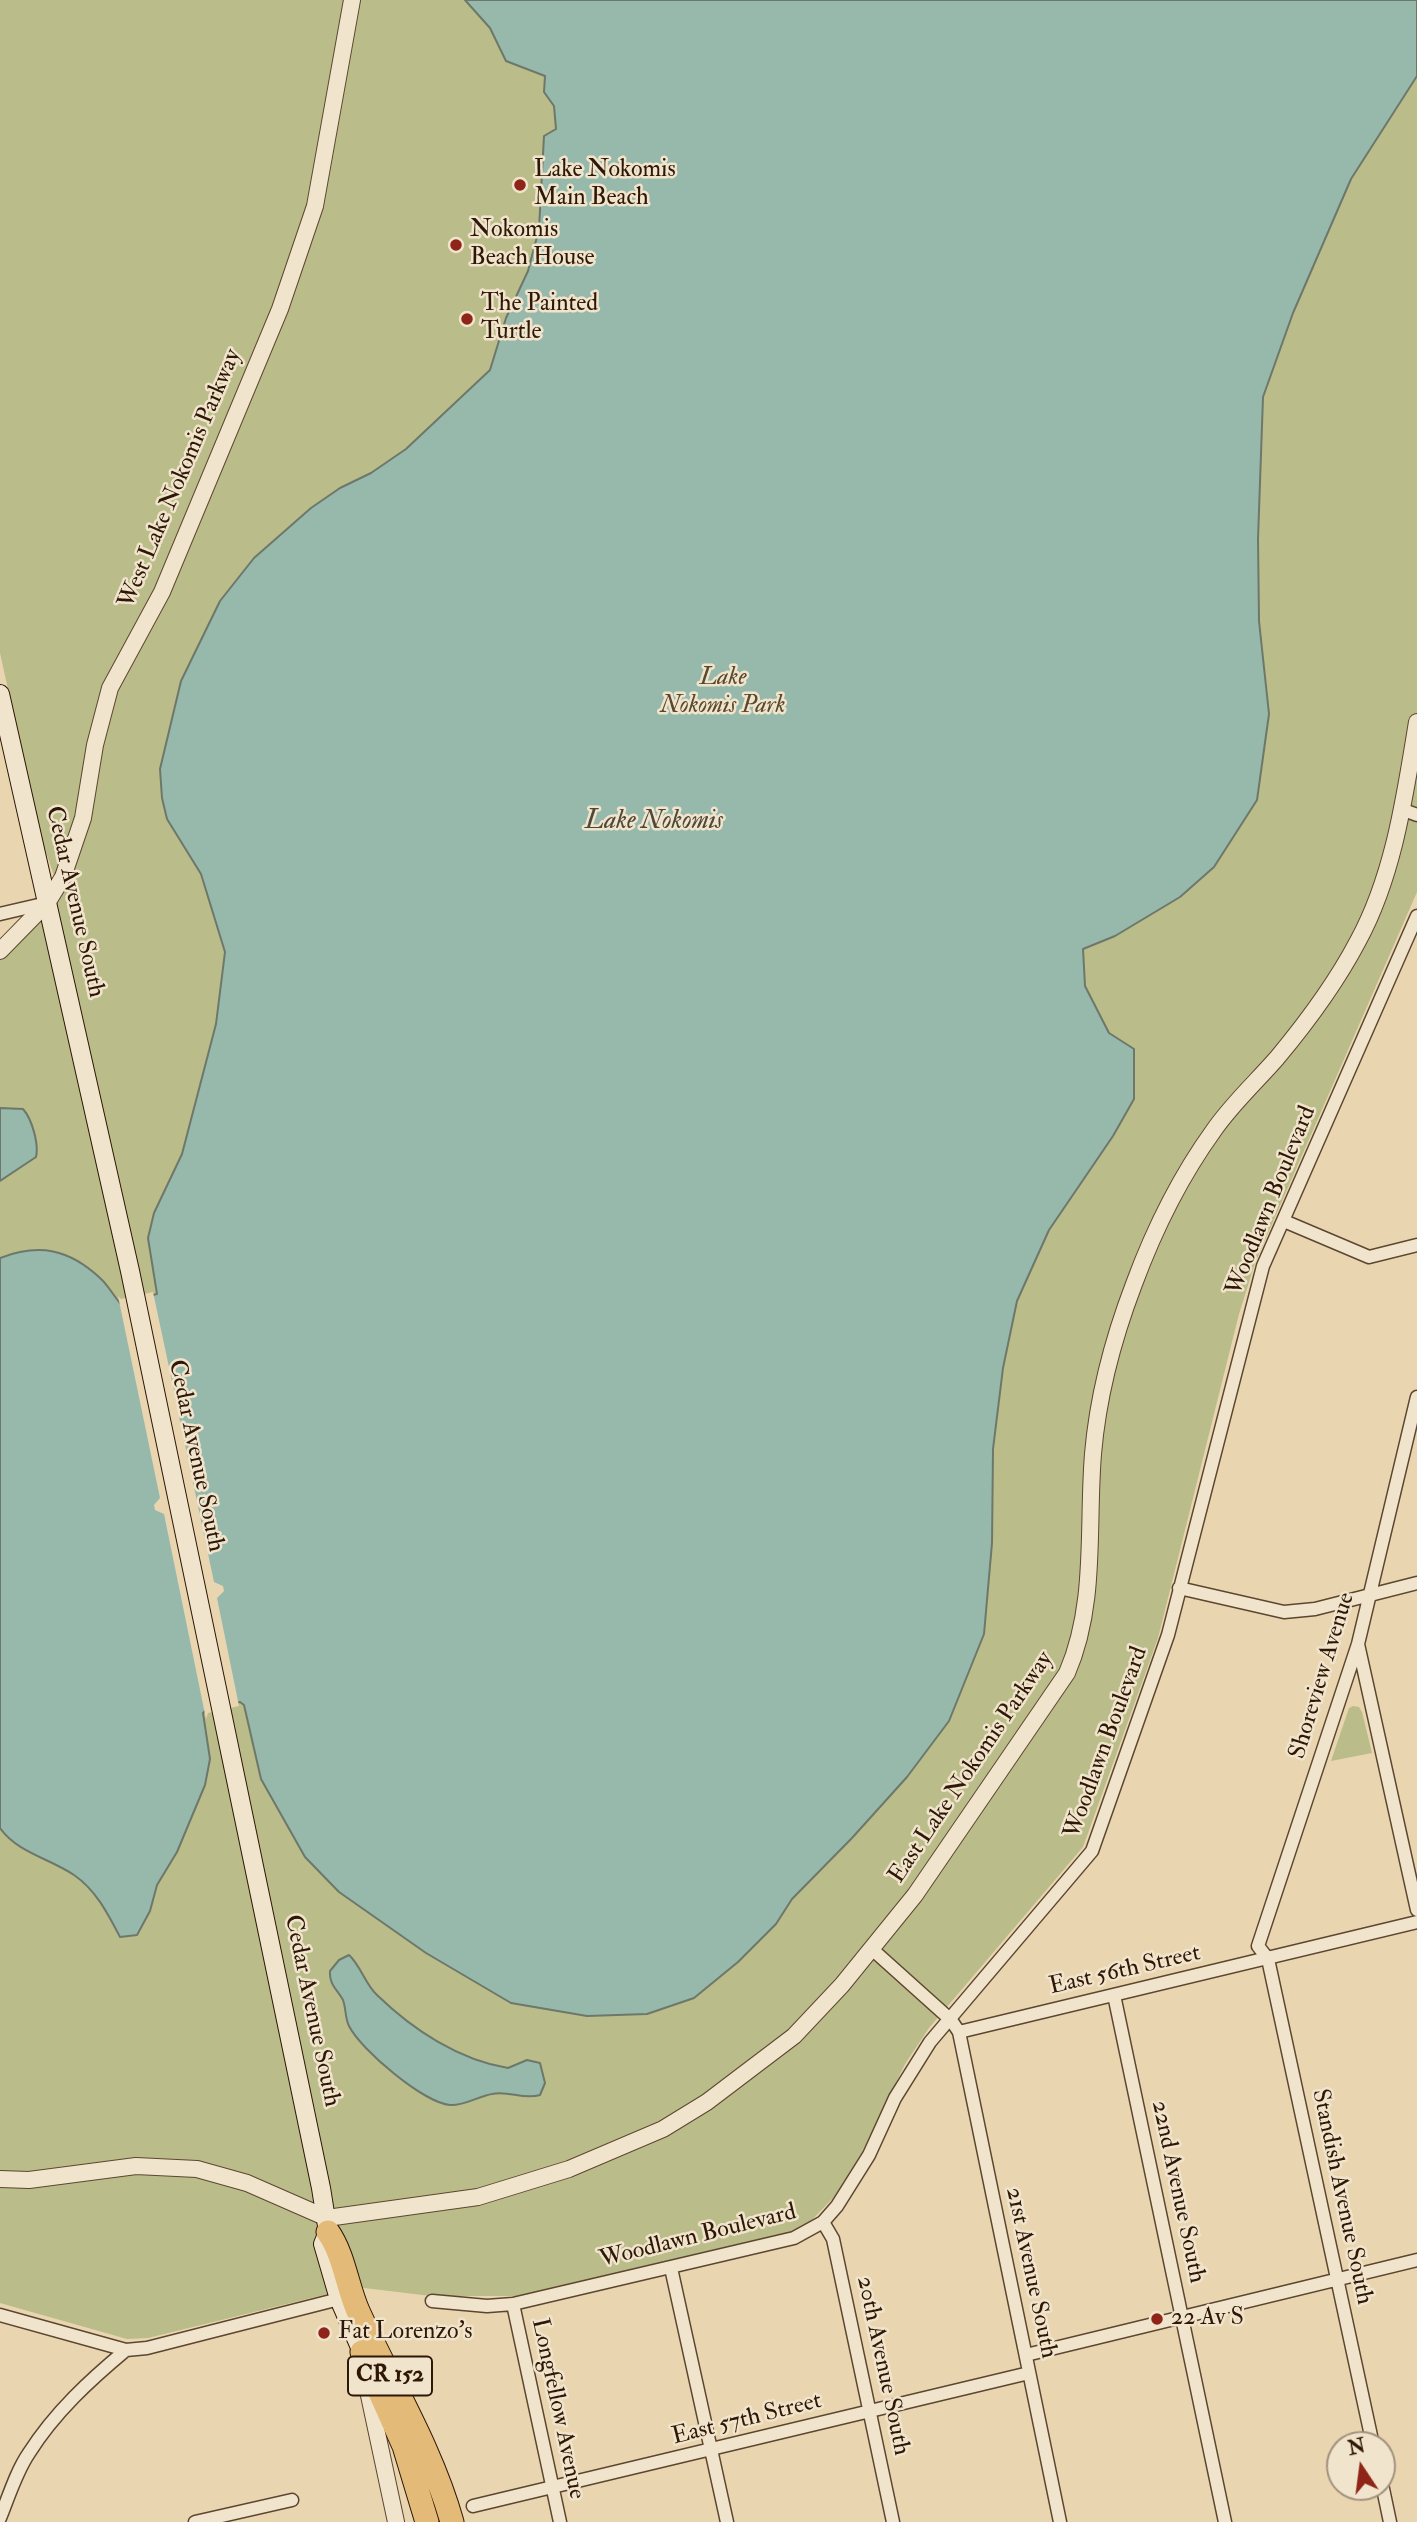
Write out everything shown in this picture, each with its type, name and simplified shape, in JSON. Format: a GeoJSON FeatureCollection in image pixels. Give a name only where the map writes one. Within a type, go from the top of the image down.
{"type":"FeatureCollection","features":[{"type":"Feature","properties":{"kind":"highway","name":"Cedar Avenue South"},"geometry":{"type":"LineString","coordinates":[[327,2225],[336,2243],[358,2310],[429,2456],[452,2522]]}},
{"type":"Feature","properties":{"kind":"highway","name":"Cedar Avenue South"},"geometry":{"type":"LineString","coordinates":[[362,2352],[407,2456],[427,2522]]}},
{"type":"Feature","properties":{"kind":"main road","name":"Cedar Avenue South"},"geometry":{"type":"LineString","coordinates":[[0,694],[130,1271],[327,2225],[323,2244],[339,2299],[362,2352]]}},
{"type":"Feature","properties":{"kind":"street","name":"West Lake Nokomis Parkway"},"geometry":{"type":"LineString","coordinates":[[0,951],[47,903],[63,877],[77,841],[88,799],[98,730],[110,688],[162,592],[280,309],[315,206],[352,0]]}},
{"type":"Feature","properties":{"kind":"street","name":"East Lake Nokomis Parkway"},"geometry":{"type":"LineString","coordinates":[[327,2225],[478,2197],[569,2169],[663,2129],[707,2102],[794,2036],[873,1950],[953,1840],[983,1792],[1067,1673],[1079,1642],[1087,1604],[1093,1451],[1103,1385],[1133,1285],[1160,1220],[1214,1129],[1278,1056],[1326,994],[1360,939],[1409,812],[1417,722]]}},
{"type":"Feature","properties":{"kind":"street"},"geometry":{"type":"LineString","coordinates":[[0,914],[47,903]]}},
{"type":"Feature","properties":{"kind":"street","name":"Woodlawn Boulevard"},"geometry":{"type":"LineString","coordinates":[[432,2301],[487,2306],[513,2304],[794,2238],[823,2222],[869,2155],[912,2068],[930,2042],[1092,1851],[1168,1635],[1249,1312],[1264,1266],[1417,916]]}},
{"type":"Feature","properties":{"kind":"street"},"geometry":{"type":"LineString","coordinates":[[1284,1220],[1369,1257],[1417,1245]]}},
{"type":"Feature","properties":{"kind":"street","name":"Shoreview Avenue"},"geometry":{"type":"LineString","coordinates":[[1268,1959],[1258,1946],[1259,1939],[1358,1644],[1417,1397]]}},
{"type":"Feature","properties":{"kind":"street"},"geometry":{"type":"LineString","coordinates":[[1180,1588],[1284,1612],[1315,1609],[1417,1583]]}},
{"type":"Feature","properties":{"kind":"street"},"geometry":{"type":"LineString","coordinates":[[1358,1644],[1417,1910]]}},
{"type":"Feature","properties":{"kind":"street","name":"East 56th Street"},"geometry":{"type":"LineString","coordinates":[[959,2032],[1417,1922]]}},
{"type":"Feature","properties":{"kind":"street"},"geometry":{"type":"LineString","coordinates":[[873,1950],[951,2020],[959,2032]]}},
{"type":"Feature","properties":{"kind":"street","name":"Standish Avenue South"},"geometry":{"type":"LineString","coordinates":[[1268,1959],[1370,2431]]}},
{"type":"Feature","properties":{"kind":"street","name":"22nd Avenue South"},"geometry":{"type":"LineString","coordinates":[[1114,1995],[1225,2522]]}},
{"type":"Feature","properties":{"kind":"street","name":"21st Avenue South"},"geometry":{"type":"LineString","coordinates":[[959,2032],[1060,2522]]}},
{"type":"Feature","properties":{"kind":"street"},"geometry":{"type":"LineString","coordinates":[[0,2179],[29,2180],[136,2166],[186,2168],[247,2183],[327,2225]]}},
{"type":"Feature","properties":{"kind":"street","name":"20th Avenue South"},"geometry":{"type":"LineString","coordinates":[[823,2222],[833,2239],[893,2522]]}},
{"type":"Feature","properties":{"kind":"street"},"geometry":{"type":"LineString","coordinates":[[1026,2356],[1417,2260]]}},
{"type":"Feature","properties":{"kind":"street"},"geometry":{"type":"LineString","coordinates":[[671,2268],[727,2522]]}},
{"type":"Feature","properties":{"kind":"street"},"geometry":{"type":"LineString","coordinates":[[0,2315],[127,2350],[147,2348],[339,2299]]}},
{"type":"Feature","properties":{"kind":"street","name":"Longfellow Avenue"},"geometry":{"type":"LineString","coordinates":[[513,2304],[560,2522]]}},
{"type":"Feature","properties":{"kind":"street"},"geometry":{"type":"LineString","coordinates":[[0,2518],[23,2463],[43,2433],[70,2400],[127,2350]]}},
{"type":"Feature","properties":{"kind":"street"},"geometry":{"type":"LineString","coordinates":[[362,2352],[364,2376],[396,2522]]}},
{"type":"Feature","properties":{"kind":"street","name":"East 57th Street"},"geometry":{"type":"LineString","coordinates":[[473,2506],[1030,2373]]}},
{"type":"Feature","properties":{"kind":"street"},"geometry":{"type":"LineString","coordinates":[[195,2522],[259,2516],[292,2500]]}},
{"type":"Feature","properties":{"kind":"street"},"geometry":{"type":"LineString","coordinates":[[1386,2501],[1390,2522]]}},
{"type":"Feature","properties":{"kind":"green space","name":"Lake Nokomis"},"geometry":{"type":"Polygon","coordinates":[[[0,0],[1417,0],[1417,892],[1255,1263],[1239,1314],[1158,1638],[1083,1847],[929,2028],[905,2064],[862,2152],[834,2197],[807,2225],[793,2231],[517,2296],[431,2296],[356,2287],[148,2338],[127,2339],[0,2303],[0,959],[60,893],[41,838],[0,653],[0,0]]]}},
{"type":"Feature","properties":{"kind":"green space"},"geometry":{"type":"Polygon","coordinates":[[[1359,1707],[1362,1712],[1372,1753],[1331,1761],[1349,1708],[1359,1707]]]}},
{"type":"Feature","properties":{"kind":"water","name":"Lake Nokomis"},"geometry":{"type":"Polygon","coordinates":[[[465,0],[1417,0],[1417,76],[1351,179],[1293,313],[1263,397],[1258,539],[1259,621],[1269,714],[1257,800],[1214,867],[1180,897],[1115,936],[1083,949],[1085,986],[1109,1033],[1134,1049],[1134,1099],[1113,1136],[1049,1230],[1017,1301],[1003,1368],[993,1449],[992,1543],[984,1634],[949,1721],[907,1777],[792,1899],[776,1924],[738,1962],[694,1998],[647,2014],[587,2016],[511,2003],[426,1953],[339,1892],[305,1857],[261,1779],[244,1705],[240,1702],[203,1713],[210,1759],[205,1785],[177,1852],[157,1885],[150,1911],[137,1935],[120,1937],[101,1903],[82,1881],[16,1844],[0,1828],[0,1258],[28,1251],[53,1252],[65,1255],[88,1268],[103,1281],[120,1303],[157,1294],[148,1238],[154,1213],[182,1154],[216,1024],[225,952],[201,874],[167,819],[162,798],[160,769],[181,681],[220,601],[254,558],[311,508],[406,449],[490,370],[506,318],[528,271],[539,229],[544,136],[556,129],[554,106],[544,92],[545,76],[506,61],[490,28],[465,0]]]}},
{"type":"Feature","properties":{"kind":"water"},"geometry":{"type":"Polygon","coordinates":[[[0,1108],[23,1109],[32,1125],[37,1152],[36,1157],[0,1181],[0,1108]]]}},
{"type":"Feature","properties":{"kind":"water"},"geometry":{"type":"Polygon","coordinates":[[[349,1955],[377,1995],[406,2020],[438,2042],[472,2058],[508,2068],[527,2060],[540,2063],[545,2083],[540,2095],[498,2093],[450,2105],[425,2095],[394,2074],[366,2048],[349,2026],[343,2000],[332,1983],[330,1971],[339,1960],[349,1955]]]}},
{"type":"Feature","properties":{"kind":"pier"},"geometry":{"type":"Polygon","coordinates":[[[153,1292],[176,1400],[184,1404],[185,1409],[179,1416],[214,1582],[223,1586],[224,1591],[217,1598],[239,1706],[208,1713],[206,1719],[164,1514],[155,1510],[154,1505],[160,1498],[118,1296],[121,1299],[153,1292]]]}},
{"type":"Feature","properties":{"kind":"place","name":"Lake Nokomis Main Beach"},"geometry":{"type":"Point","coordinates":[520,185]}},
{"type":"Feature","properties":{"kind":"place","name":"Nokomis Beach House"},"geometry":{"type":"Point","coordinates":[456,245]}},
{"type":"Feature","properties":{"kind":"place","name":"The Painted Turtle"},"geometry":{"type":"Point","coordinates":[467,319]}},
{"type":"Feature","properties":{"kind":"place","name":"22 Av S"},"geometry":{"type":"Point","coordinates":[1157,2319]}},
{"type":"Feature","properties":{"kind":"place","name":"Fat Lorenzo's"},"geometry":{"type":"Point","coordinates":[324,2333]}},
{"type":"Feature","properties":{"kind":"park label","name":"Lake Nokomis Park"},"geometry":{"type":"Point","coordinates":[723,693]}}]}
